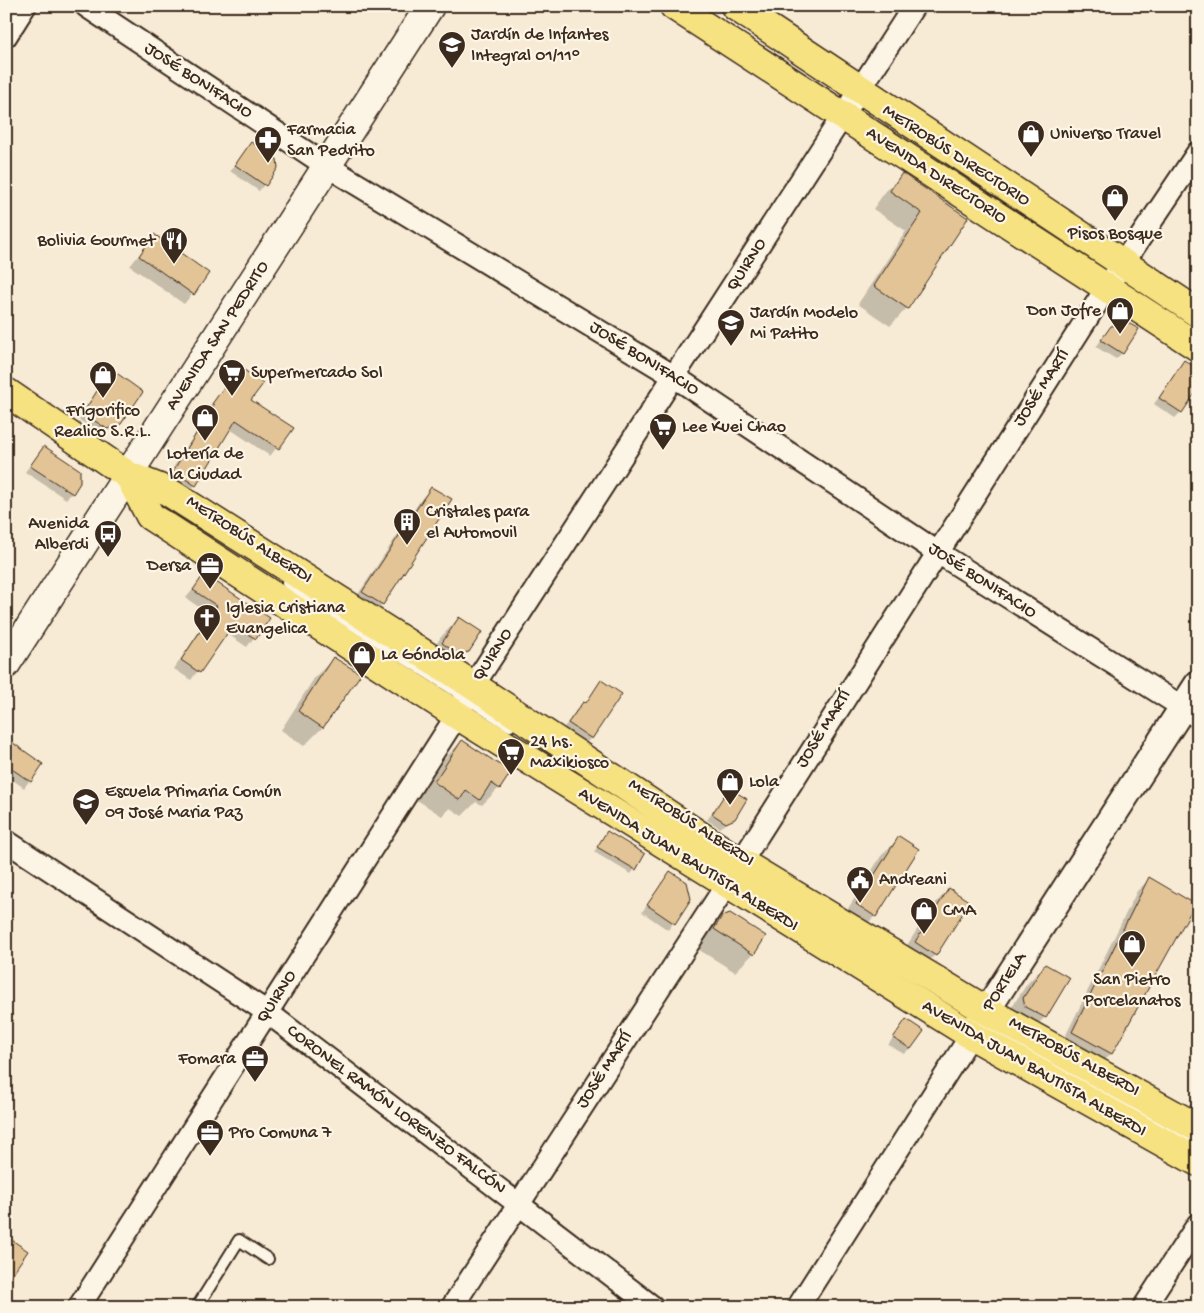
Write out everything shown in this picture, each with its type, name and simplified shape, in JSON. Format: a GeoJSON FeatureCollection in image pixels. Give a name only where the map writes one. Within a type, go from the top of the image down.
{"type":"FeatureCollection","features":[{"type":"Feature","properties":{"kind":"main road","name":"AVENIDA SAN PEDRITO"},"geometry":{"type":"LineString","coordinates":[[6,664],[129,476],[430,6]]}},
{"type":"Feature","properties":{"kind":"main road","name":"AVENIDA DIRECTORIO"},"geometry":{"type":"LineString","coordinates":[[674,6],[850,104],[1114,277],[1198,347]]}},
{"type":"Feature","properties":{"kind":"main road","name":"AVENIDA DIRECTORIO"},"geometry":{"type":"LineString","coordinates":[[735,6],[850,104]]}},
{"type":"Feature","properties":{"kind":"main road","name":"AVENIDA DIRECTORIO"},"geometry":{"type":"LineString","coordinates":[[1114,277],[1198,313]]}},
{"type":"Feature","properties":{"kind":"main road","name":"AVENIDA JUAN BAUTISTA ALBERDI"},"geometry":{"type":"LineString","coordinates":[[6,392],[129,476],[167,491],[465,700],[733,871],[1198,1162]]}},
{"type":"Feature","properties":{"kind":"main road","name":"AVENIDA JUAN BAUTISTA ALBERDI"},"geometry":{"type":"LineString","coordinates":[[977,1022],[1198,1128]]}},
{"type":"Feature","properties":{"kind":"street"},"geometry":{"type":"LineString","coordinates":[[6,36],[25,6]]}},
{"type":"Feature","properties":{"kind":"street","name":"JOSÉ BONIFACIO"},"geometry":{"type":"LineString","coordinates":[[86,6],[327,166],[676,377],[937,552],[1190,713]]}},
{"type":"Feature","properties":{"kind":"street","name":"QUIRNO"},"geometry":{"type":"LineString","coordinates":[[79,1307],[465,700],[676,377],[914,6]]}},
{"type":"Feature","properties":{"kind":"street","name":"JOSÉ MARTÍ"},"geometry":{"type":"LineString","coordinates":[[452,1307],[1114,277],[1198,152]]}},
{"type":"Feature","properties":{"kind":"street","name":"PORTELA"},"geometry":{"type":"LineString","coordinates":[[798,1307],[977,1022],[1190,713],[1198,684]]}},
{"type":"Feature","properties":{"kind":"street","name":"CORONEL RAMÓN LORENZO FALCÓN"},"geometry":{"type":"LineString","coordinates":[[6,841],[267,1012],[653,1307]]}},
{"type":"Feature","properties":{"kind":"street"},"geometry":{"type":"LineString","coordinates":[[1144,1307],[1198,1224]]}},
{"type":"Feature","properties":{"kind":"lane"},"geometry":{"type":"LineString","coordinates":[[129,476],[154,497]]}},
{"type":"Feature","properties":{"kind":"lane","name":"METROBÚS ALBERDI"},"geometry":{"type":"LineString","coordinates":[[277,577],[465,700],[516,730]]}},
{"type":"Feature","properties":{"kind":"lane","name":"METROBÚS ALBERDI"},"geometry":{"type":"LineString","coordinates":[[977,1022],[1198,1144]]}},
{"type":"Feature","properties":{"kind":"lane"},"geometry":{"type":"LineString","coordinates":[[197,1307],[239,1240],[268,1259]]}},
{"type":"Feature","properties":{"kind":"building"},"geometry":{"type":"Polygon","coordinates":[[[251,142],[277,159],[278,168],[266,186],[235,165],[251,142]]]}},
{"type":"Feature","properties":{"kind":"building"},"geometry":{"type":"Polygon","coordinates":[[[902,173],[968,218],[908,309],[874,286],[922,213],[890,191],[902,173]]]}},
{"type":"Feature","properties":{"kind":"building","name":"Bolivia Gourmet"},"geometry":{"type":"Polygon","coordinates":[[[154,234],[209,273],[194,295],[139,256],[154,234]]]}},
{"type":"Feature","properties":{"kind":"building","name":"Don Jofre"},"geometry":{"type":"Polygon","coordinates":[[[1128,323],[1139,329],[1123,354],[1101,340],[1111,326],[1128,323]]]}},
{"type":"Feature","properties":{"kind":"building"},"geometry":{"type":"Polygon","coordinates":[[[1184,360],[1198,369],[1198,389],[1182,413],[1159,398],[1184,360]]]}},
{"type":"Feature","properties":{"kind":"building"},"geometry":{"type":"Polygon","coordinates":[[[239,366],[263,384],[251,400],[294,428],[279,449],[236,420],[196,486],[173,471],[214,405],[212,404],[239,366]]]}},
{"type":"Feature","properties":{"kind":"building"},"geometry":{"type":"Polygon","coordinates":[[[111,369],[143,392],[121,424],[107,429],[83,413],[111,369]]]}},
{"type":"Feature","properties":{"kind":"building"},"geometry":{"type":"Polygon","coordinates":[[[44,446],[80,470],[80,483],[73,494],[30,466],[44,446]]]}},
{"type":"Feature","properties":{"kind":"building","name":"Cristales para el Automovil"},"geometry":{"type":"Polygon","coordinates":[[[431,487],[452,499],[383,605],[362,592],[431,487]]]}},
{"type":"Feature","properties":{"kind":"building"},"geometry":{"type":"Polygon","coordinates":[[[204,574],[270,618],[256,639],[233,625],[200,673],[181,660],[217,606],[193,590],[204,574]]]}},
{"type":"Feature","properties":{"kind":"building"},"geometry":{"type":"Polygon","coordinates":[[[459,617],[482,632],[469,652],[458,654],[442,643],[459,617]]]}},
{"type":"Feature","properties":{"kind":"building"},"geometry":{"type":"Polygon","coordinates":[[[333,657],[361,674],[323,728],[298,711],[333,657]]]}},
{"type":"Feature","properties":{"kind":"building"},"geometry":{"type":"Polygon","coordinates":[[[601,680],[622,694],[592,739],[568,723],[583,702],[586,703],[601,680]]]}},
{"type":"Feature","properties":{"kind":"building"},"geometry":{"type":"Polygon","coordinates":[[[6,738],[43,764],[31,782],[6,765],[6,738]]]}},
{"type":"Feature","properties":{"kind":"building"},"geometry":{"type":"Polygon","coordinates":[[[462,740],[511,772],[500,789],[491,783],[480,800],[466,790],[460,800],[434,782],[462,740]]]}},
{"type":"Feature","properties":{"kind":"building","name":"Lola"},"geometry":{"type":"Polygon","coordinates":[[[729,788],[747,799],[735,819],[726,823],[712,814],[729,788]]]}},
{"type":"Feature","properties":{"kind":"building"},"geometry":{"type":"Polygon","coordinates":[[[607,831],[645,854],[636,870],[597,847],[607,831]]]}},
{"type":"Feature","properties":{"kind":"building"},"geometry":{"type":"Polygon","coordinates":[[[899,836],[919,849],[876,917],[856,904],[899,836]]]}},
{"type":"Feature","properties":{"kind":"building"},"geometry":{"type":"Polygon","coordinates":[[[670,871],[687,882],[691,899],[675,924],[647,905],[670,871]]]}},
{"type":"Feature","properties":{"kind":"building","name":"San Pietro Porcelanatos"},"geometry":{"type":"Polygon","coordinates":[[[1149,877],[1195,904],[1112,1054],[1072,1032],[1149,877]]]}},
{"type":"Feature","properties":{"kind":"building"},"geometry":{"type":"Polygon","coordinates":[[[949,888],[970,902],[936,956],[915,942],[949,888]]]}},
{"type":"Feature","properties":{"kind":"building"},"geometry":{"type":"Polygon","coordinates":[[[730,913],[766,936],[754,955],[714,929],[722,916],[730,913]]]}},
{"type":"Feature","properties":{"kind":"building"},"geometry":{"type":"Polygon","coordinates":[[[1045,964],[1070,978],[1046,1018],[1025,1007],[1023,998],[1045,964]]]}},
{"type":"Feature","properties":{"kind":"building"},"geometry":{"type":"Polygon","coordinates":[[[906,1019],[924,1031],[911,1049],[893,1038],[906,1019]]]}},
{"type":"Feature","properties":{"kind":"building"},"geometry":{"type":"Polygon","coordinates":[[[6,1236],[28,1251],[6,1283],[6,1236]]]}},
{"type":"Feature","properties":{"kind":"place","name":"Jardín de Infantes Integral 01/11°"},"geometry":{"type":"Point","coordinates":[452,69]}},
{"type":"Feature","properties":{"kind":"place","name":"Universo Travel"},"geometry":{"type":"Point","coordinates":[1031,158]}},
{"type":"Feature","properties":{"kind":"place","name":"Farmacia San Pedrito"},"geometry":{"type":"Point","coordinates":[268,164]}},
{"type":"Feature","properties":{"kind":"place","name":"Pisos Bosque"},"geometry":{"type":"Point","coordinates":[1115,222]}},
{"type":"Feature","properties":{"kind":"place","name":"Bolivia Gourmet"},"geometry":{"type":"Point","coordinates":[174,265]}},
{"type":"Feature","properties":{"kind":"place","name":"Don Jofre"},"geometry":{"type":"Point","coordinates":[1120,335]}},
{"type":"Feature","properties":{"kind":"place","name":"Jardín Modelo Mi Patito"},"geometry":{"type":"Point","coordinates":[731,347]}},
{"type":"Feature","properties":{"kind":"place","name":"Supermercado Sol"},"geometry":{"type":"Point","coordinates":[232,397]}},
{"type":"Feature","properties":{"kind":"place","name":"Frigorifico Realico S.R.L."},"geometry":{"type":"Point","coordinates":[103,399]}},
{"type":"Feature","properties":{"kind":"place","name":"Lotería de la Ciudad"},"geometry":{"type":"Point","coordinates":[205,442]}},
{"type":"Feature","properties":{"kind":"place","name":"Lee Kuei Chao"},"geometry":{"type":"Point","coordinates":[663,451]}},
{"type":"Feature","properties":{"kind":"place","name":"Cristales para el Automovil"},"geometry":{"type":"Point","coordinates":[407,546]}},
{"type":"Feature","properties":{"kind":"place","name":"Avenida Alberdi"},"geometry":{"type":"Point","coordinates":[108,558]}},
{"type":"Feature","properties":{"kind":"place","name":"Dersa"},"geometry":{"type":"Point","coordinates":[210,590]}},
{"type":"Feature","properties":{"kind":"place","name":"Iglesia Cristiana Evangelica"},"geometry":{"type":"Point","coordinates":[207,642]}},
{"type":"Feature","properties":{"kind":"place","name":"La Góndola"},"geometry":{"type":"Point","coordinates":[362,679]}},
{"type":"Feature","properties":{"kind":"place","name":"24 hs. Maxikiosco"},"geometry":{"type":"Point","coordinates":[511,776]}},
{"type":"Feature","properties":{"kind":"place","name":"Lola"},"geometry":{"type":"Point","coordinates":[730,806]}},
{"type":"Feature","properties":{"kind":"place","name":"Escuela Primaria Común 09 José Maria Paz"},"geometry":{"type":"Point","coordinates":[86,826]}},
{"type":"Feature","properties":{"kind":"place","name":"Andreani"},"geometry":{"type":"Point","coordinates":[860,904]}},
{"type":"Feature","properties":{"kind":"place","name":"CMA"},"geometry":{"type":"Point","coordinates":[924,935]}},
{"type":"Feature","properties":{"kind":"place","name":"San Pietro Porcelanatos"},"geometry":{"type":"Point","coordinates":[1132,968]}},
{"type":"Feature","properties":{"kind":"place","name":"Fomara"},"geometry":{"type":"Point","coordinates":[255,1083]}},
{"type":"Feature","properties":{"kind":"place","name":"Pro Comuna 7"},"geometry":{"type":"Point","coordinates":[210,1157]}}]}
